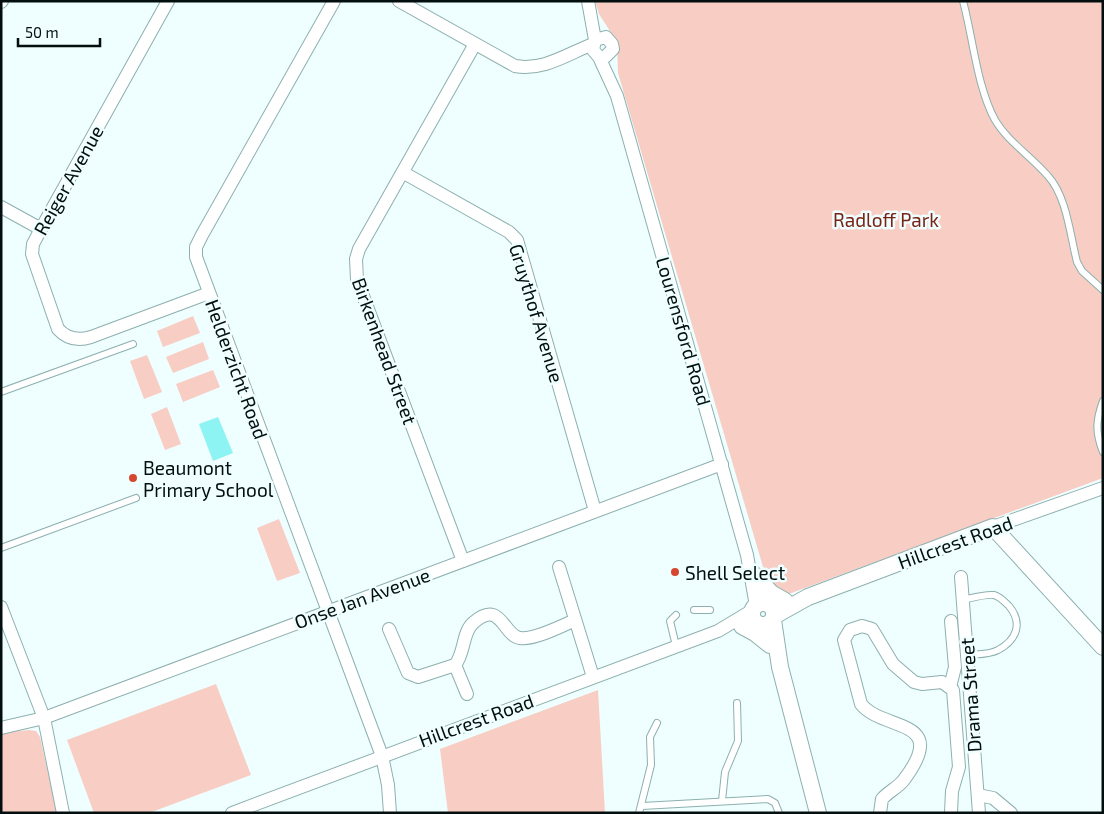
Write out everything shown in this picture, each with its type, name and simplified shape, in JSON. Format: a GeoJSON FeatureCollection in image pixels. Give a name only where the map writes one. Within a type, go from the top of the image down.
{"type":"FeatureCollection","features":[{"type":"Feature","properties":{"kind":"street","name":"Reiger Avenue"},"geometry":{"type":"LineString","coordinates":[[168,1],[40,229],[33,244],[32,254],[34,265],[58,329],[76,340],[91,337],[208,292]]}},
{"type":"Feature","properties":{"kind":"street","name":"Helderzicht Road"},"geometry":{"type":"LineString","coordinates":[[334,1],[196,247],[196,257],[326,612],[382,756],[388,785],[390,813]]}},
{"type":"Feature","properties":{"kind":"street"},"geometry":{"type":"LineString","coordinates":[[399,1],[509,63],[525,67],[600,48]]}},
{"type":"Feature","properties":{"kind":"street","name":"Lourensford Road"},"geometry":{"type":"LineString","coordinates":[[589,4],[600,48],[617,96],[753,571],[750,578],[764,614],[780,667],[818,813]]}},
{"type":"Feature","properties":{"kind":"street","name":"Birkenhead Street"},"geometry":{"type":"LineString","coordinates":[[463,560],[357,280],[356,259],[359,249],[404,173],[475,44]]}},
{"type":"Feature","properties":{"kind":"street","name":"Gruythof Avenue"},"geometry":{"type":"LineString","coordinates":[[404,173],[509,232],[517,240],[595,511]]}},
{"type":"Feature","properties":{"kind":"street"},"geometry":{"type":"LineString","coordinates":[[1,207],[40,229]]}},
{"type":"Feature","properties":{"kind":"street","name":"Onse Jan Avenue"},"geometry":{"type":"LineString","coordinates":[[1,728],[44,718],[722,464]]}},
{"type":"Feature","properties":{"kind":"street","name":"Hillcrest Road"},"geometry":{"type":"LineString","coordinates":[[232,813],[993,527],[1103,488]]}},
{"type":"Feature","properties":{"kind":"street"},"geometry":{"type":"LineString","coordinates":[[993,527],[1103,647]]}},
{"type":"Feature","properties":{"kind":"street"},"geometry":{"type":"LineString","coordinates":[[559,568],[593,677]]}},
{"type":"Feature","properties":{"kind":"street"},"geometry":{"type":"LineString","coordinates":[[753,571],[771,593],[764,614]]}},
{"type":"Feature","properties":{"kind":"street","name":"Drama Street"},"geometry":{"type":"LineString","coordinates":[[961,577],[979,813]]}},
{"type":"Feature","properties":{"kind":"street"},"geometry":{"type":"LineString","coordinates":[[1,607],[44,718],[64,813]]}},
{"type":"Feature","properties":{"kind":"street","name":"Lourensford Road"},"geometry":{"type":"LineString","coordinates":[[764,614],[756,633],[770,645],[780,667]]}},
{"type":"Feature","properties":{"kind":"street","name":"Hillcrest Road"},"geometry":{"type":"LineString","coordinates":[[721,629],[764,614]]}},
{"type":"Feature","properties":{"kind":"street"},"geometry":{"type":"LineString","coordinates":[[467,694],[455,665],[470,625],[480,618],[490,615],[500,618],[511,632],[520,638],[532,637],[575,620]]}},
{"type":"Feature","properties":{"kind":"street"},"geometry":{"type":"LineString","coordinates":[[950,687],[955,667],[951,621]]}},
{"type":"Feature","properties":{"kind":"street"},"geometry":{"type":"LineString","coordinates":[[880,813],[882,798],[899,786],[914,764],[919,744],[916,734],[910,728],[869,711],[862,704],[844,645],[847,632],[862,626],[869,627],[875,632],[893,664],[912,680],[922,684],[942,682],[950,687],[955,695],[959,767],[952,790],[951,813]]}},
{"type":"Feature","properties":{"kind":"street"},"geometry":{"type":"LineString","coordinates":[[389,629],[403,664],[412,676],[426,676],[455,665]]}},
{"type":"Feature","properties":{"kind":"street"},"geometry":{"type":"LineString","coordinates":[[978,795],[992,798],[1011,813]]}},
{"type":"Feature","properties":{"kind":"lane"},"geometry":{"type":"LineString","coordinates":[[963,1],[984,89],[994,118],[1001,130],[1049,176],[1057,190],[1077,262],[1082,271],[1103,290]]}},
{"type":"Feature","properties":{"kind":"lane"},"geometry":{"type":"LineString","coordinates":[[1,392],[133,344]]}},
{"type":"Feature","properties":{"kind":"lane"},"geometry":{"type":"LineString","coordinates":[[1103,401],[1096,419],[1096,430],[1103,452]]}},
{"type":"Feature","properties":{"kind":"lane"},"geometry":{"type":"LineString","coordinates":[[1,548],[136,498]]}},
{"type":"Feature","properties":{"kind":"lane"},"geometry":{"type":"LineString","coordinates":[[963,600],[988,595],[997,596],[1008,604],[1015,614],[1018,623],[1016,632],[998,651],[967,655]]}},
{"type":"Feature","properties":{"kind":"lane"},"geometry":{"type":"LineString","coordinates":[[694,610],[710,610]]}},
{"type":"Feature","properties":{"kind":"lane"},"geometry":{"type":"LineString","coordinates":[[676,615],[670,621],[676,646]]}},
{"type":"Feature","properties":{"kind":"lane"},"geometry":{"type":"LineString","coordinates":[[722,801],[725,772],[738,741],[736,702]]}},
{"type":"Feature","properties":{"kind":"lane"},"geometry":{"type":"LineString","coordinates":[[639,813],[651,765],[650,737],[657,723]]}},
{"type":"Feature","properties":{"kind":"lane"},"geometry":{"type":"LineString","coordinates":[[642,806],[768,799],[775,803],[779,813]]}},
{"type":"Feature","properties":{"kind":"green space","name":"Radloff Park"},"geometry":{"type":"Polygon","coordinates":[[[595,1],[1103,1],[1103,478],[786,595],[781,595],[766,577],[618,73],[617,42],[599,14],[595,1]]]}},
{"type":"Feature","properties":{"kind":"green space"},"geometry":{"type":"Polygon","coordinates":[[[193,316],[200,333],[163,347],[157,331],[193,316]]]}},
{"type":"Feature","properties":{"kind":"green space"},"geometry":{"type":"Polygon","coordinates":[[[203,342],[209,359],[173,373],[166,357],[203,342]]]}},
{"type":"Feature","properties":{"kind":"green space"},"geometry":{"type":"Polygon","coordinates":[[[147,355],[162,392],[144,399],[130,361],[147,355]]]}},
{"type":"Feature","properties":{"kind":"green space"},"geometry":{"type":"Polygon","coordinates":[[[213,370],[220,387],[183,402],[176,384],[213,370]]]}},
{"type":"Feature","properties":{"kind":"green space"},"geometry":{"type":"Polygon","coordinates":[[[167,407],[181,444],[165,450],[151,414],[167,407]]]}},
{"type":"Feature","properties":{"kind":"green space"},"geometry":{"type":"Polygon","coordinates":[[[279,519],[300,573],[277,581],[257,528],[279,519]]]}},
{"type":"Feature","properties":{"kind":"green space"},"geometry":{"type":"Polygon","coordinates":[[[216,684],[251,775],[149,813],[94,813],[67,740],[216,684]]]}},
{"type":"Feature","properties":{"kind":"green space"},"geometry":{"type":"Polygon","coordinates":[[[598,690],[605,813],[448,813],[440,749],[598,690]]]}},
{"type":"Feature","properties":{"kind":"green space"},"geometry":{"type":"Polygon","coordinates":[[[36,731],[40,737],[57,813],[1,813],[1,733],[36,731]]]}},
{"type":"Feature","properties":{"kind":"water"},"geometry":{"type":"Polygon","coordinates":[[[218,417],[233,453],[213,461],[199,424],[218,417]]]}},
{"type":"Feature","properties":{"kind":"place","name":"Beaumont Primary School"},"geometry":{"type":"Point","coordinates":[133,478]}},
{"type":"Feature","properties":{"kind":"place","name":"Shell Select"},"geometry":{"type":"Point","coordinates":[675,572]}}]}
